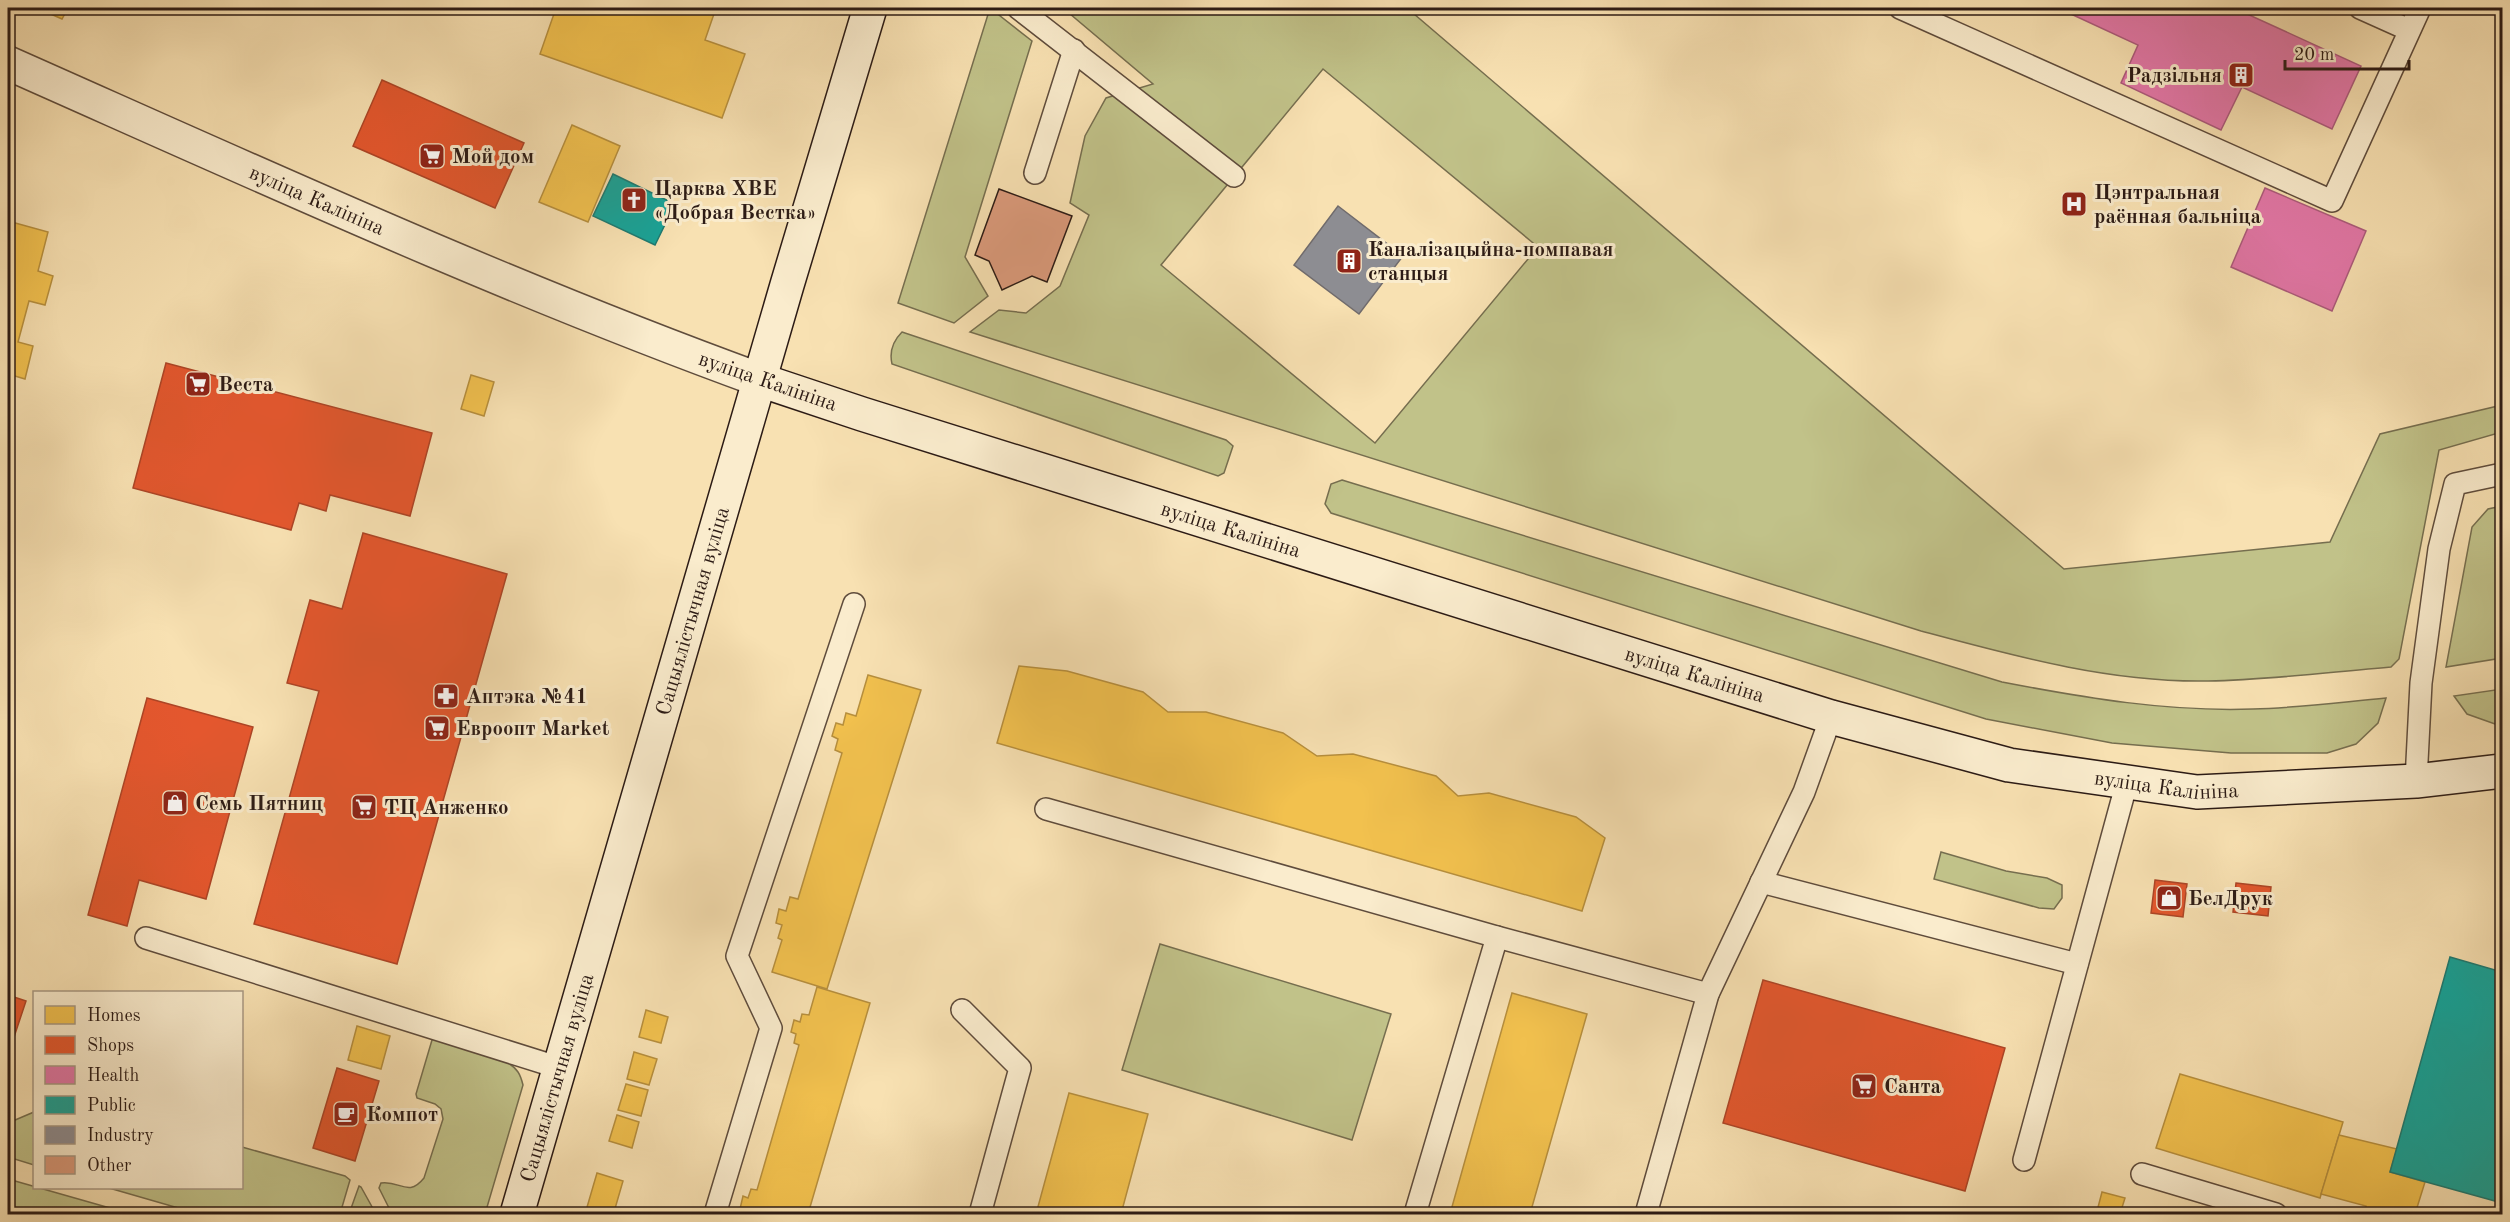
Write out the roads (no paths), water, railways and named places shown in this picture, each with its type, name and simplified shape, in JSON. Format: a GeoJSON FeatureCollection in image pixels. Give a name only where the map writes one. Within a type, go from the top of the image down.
{"type":"FeatureCollection","features":[{"type":"Feature","properties":{"kind":"main road","name":"Сацыялістычная вуліца"},"geometry":{"type":"LineString","coordinates":[[517,1215],[870,8]]}},
{"type":"Feature","properties":{"kind":"main road","name":"вуліца Калініна"},"geometry":{"type":"LineString","coordinates":[[8,63],[410,241],[671,347],[760,380],[1831,717],[2009,765],[2197,792],[2416,781],[2502,771]]}},
{"type":"Feature","properties":{"kind":"lane"},"geometry":{"type":"LineString","coordinates":[[1018,8],[1234,176]]}},
{"type":"Feature","properties":{"kind":"lane"},"geometry":{"type":"LineString","coordinates":[[1900,8],[2332,201],[2420,8]]}},
{"type":"Feature","properties":{"kind":"lane"},"geometry":{"type":"LineString","coordinates":[[2360,8],[2409,30]]}},
{"type":"Feature","properties":{"kind":"lane"},"geometry":{"type":"LineString","coordinates":[[1035,173],[1074,50]]}},
{"type":"Feature","properties":{"kind":"lane"},"geometry":{"type":"LineString","coordinates":[[2416,781],[2421,683],[2439,549],[2455,484],[2502,474]]}},
{"type":"Feature","properties":{"kind":"lane"},"geometry":{"type":"LineString","coordinates":[[715,1215],[771,1028],[737,956],[854,604]]}},
{"type":"Feature","properties":{"kind":"lane"},"geometry":{"type":"LineString","coordinates":[[1646,1215],[1708,994],[1804,792],[1831,717]]}},
{"type":"Feature","properties":{"kind":"lane"},"geometry":{"type":"LineString","coordinates":[[2024,1160],[2127,782]]}},
{"type":"Feature","properties":{"kind":"lane"},"geometry":{"type":"LineString","coordinates":[[1046,809],[1497,937],[1708,994]]}},
{"type":"Feature","properties":{"kind":"lane"},"geometry":{"type":"LineString","coordinates":[[1761,882],[2078,964]]}},
{"type":"Feature","properties":{"kind":"lane"},"geometry":{"type":"LineString","coordinates":[[1415,1215],[1497,937]]}},
{"type":"Feature","properties":{"kind":"lane"},"geometry":{"type":"LineString","coordinates":[[146,938],[560,1068]]}},
{"type":"Feature","properties":{"kind":"lane"},"geometry":{"type":"LineString","coordinates":[[962,1010],[1020,1068],[980,1215]]}},
{"type":"Feature","properties":{"kind":"lane"},"geometry":{"type":"LineString","coordinates":[[2142,1174],[2276,1215]]}},
{"type":"Feature","properties":{"kind":"place","name":"Радзільня"},"geometry":{"type":"Point","coordinates":[2241,75]}},
{"type":"Feature","properties":{"kind":"place","name":"Мой дом"},"geometry":{"type":"Point","coordinates":[432,156]}},
{"type":"Feature","properties":{"kind":"place","name":"Царква ХВЕ «Добрая Вестка»"},"geometry":{"type":"Point","coordinates":[634,200]}},
{"type":"Feature","properties":{"kind":"place","name":"Цэнтральная раённая бальніца"},"geometry":{"type":"Point","coordinates":[2074,204]}},
{"type":"Feature","properties":{"kind":"place","name":"Каналізацыйна-помпавая станцыя"},"geometry":{"type":"Point","coordinates":[1349,261]}},
{"type":"Feature","properties":{"kind":"place","name":"Веста"},"geometry":{"type":"Point","coordinates":[198,384]}},
{"type":"Feature","properties":{"kind":"place","name":"Аптэка №41"},"geometry":{"type":"Point","coordinates":[446,696]}},
{"type":"Feature","properties":{"kind":"place","name":"Евроопт Market"},"geometry":{"type":"Point","coordinates":[437,728]}},
{"type":"Feature","properties":{"kind":"place","name":"Семь Пятниц"},"geometry":{"type":"Point","coordinates":[175,803]}},
{"type":"Feature","properties":{"kind":"place","name":"ТЦ Анженко"},"geometry":{"type":"Point","coordinates":[364,807]}},
{"type":"Feature","properties":{"kind":"place","name":"БелДрук"},"geometry":{"type":"Point","coordinates":[2169,898]}},
{"type":"Feature","properties":{"kind":"place","name":"Санта"},"geometry":{"type":"Point","coordinates":[1864,1086]}},
{"type":"Feature","properties":{"kind":"place","name":"Компот"},"geometry":{"type":"Point","coordinates":[346,1114]}}]}
